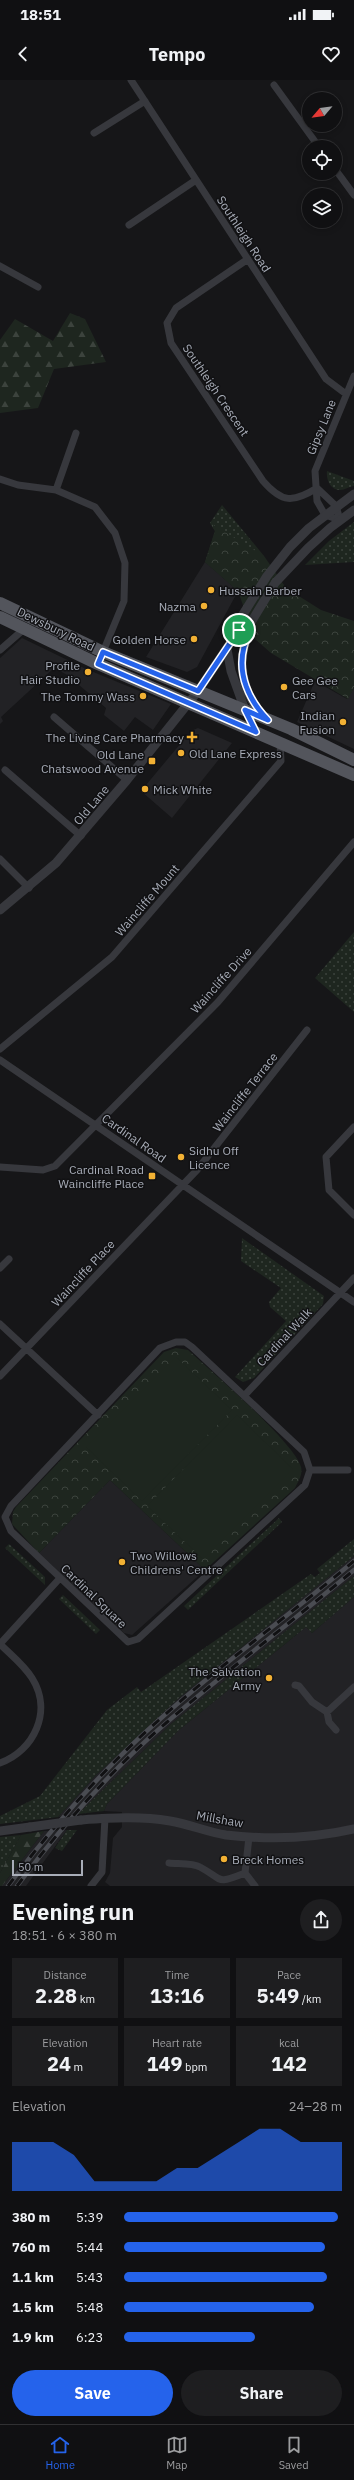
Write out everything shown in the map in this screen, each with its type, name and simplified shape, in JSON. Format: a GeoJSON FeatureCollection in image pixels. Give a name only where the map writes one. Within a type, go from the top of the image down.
{"type":"FeatureCollection","features":[{"type":"Feature","properties":{"kind":"main road","name":"Dewsbury Road"},"geometry":{"type":"LineString","coordinates":[[0,602],[103,652],[245,710],[354,760]]}},
{"type":"Feature","properties":{"kind":"main road","name":"Dewsbury Road"},"geometry":{"type":"LineString","coordinates":[[0,617],[98,664],[354,775]]}},
{"type":"Feature","properties":{"kind":"main road"},"geometry":{"type":"LineString","coordinates":[[245,710],[256,732]]}},
{"type":"Feature","properties":{"kind":"street","name":"Southleigh Road"},"geometry":{"type":"LineString","coordinates":[[131,80],[326,379],[346,394]]}},
{"type":"Feature","properties":{"kind":"street"},"geometry":{"type":"LineString","coordinates":[[274,85],[314,140]]}},
{"type":"Feature","properties":{"kind":"street"},"geometry":{"type":"LineString","coordinates":[[94,133],[145,101]]}},
{"type":"Feature","properties":{"kind":"street"},"geometry":{"type":"LineString","coordinates":[[342,179],[354,195]]}},
{"type":"Feature","properties":{"kind":"street"},"geometry":{"type":"LineString","coordinates":[[129,225],[196,180]]}},
{"type":"Feature","properties":{"kind":"street","name":"Southleigh Crescent"},"geometry":{"type":"LineString","coordinates":[[248,259],[176,308],[167,323],[171,343],[263,481],[273,492],[286,499],[300,498],[317,488]]}},
{"type":"Feature","properties":{"kind":"street"},"geometry":{"type":"LineString","coordinates":[[0,266],[38,287]]}},
{"type":"Feature","properties":{"kind":"street","name":"Gipsy Lane"},"geometry":{"type":"LineString","coordinates":[[325,515],[317,501],[315,471],[354,376]]}},
{"type":"Feature","properties":{"kind":"street"},"geometry":{"type":"LineString","coordinates":[[56,490],[76,433]]}},
{"type":"Feature","properties":{"kind":"street"},"geometry":{"type":"LineString","coordinates":[[0,479],[18,485],[56,490],[94,507],[115,532],[125,563],[124,601],[98,664]]}},
{"type":"Feature","properties":{"kind":"street"},"geometry":{"type":"LineString","coordinates":[[317,488],[336,506],[340,520]]}},
{"type":"Feature","properties":{"kind":"street"},"geometry":{"type":"LineString","coordinates":[[239,630],[242,616],[267,576],[300,536],[336,506],[354,494]]}},
{"type":"Feature","properties":{"kind":"street"},"geometry":{"type":"LineString","coordinates":[[239,630],[250,624],[275,583],[319,537],[354,510]]}},
{"type":"Feature","properties":{"kind":"street"},"geometry":{"type":"LineString","coordinates":[[325,515],[340,520]]}},
{"type":"Feature","properties":{"kind":"street"},"geometry":{"type":"LineString","coordinates":[[250,624],[250,632],[242,654],[243,676],[255,705],[268,720]]}},
{"type":"Feature","properties":{"kind":"street"},"geometry":{"type":"LineString","coordinates":[[0,650],[24,629]]}},
{"type":"Feature","properties":{"kind":"street","name":"Old Lane"},"geometry":{"type":"LineString","coordinates":[[0,910],[29,888],[81,836],[198,691],[239,630]]}},
{"type":"Feature","properties":{"kind":"street"},"geometry":{"type":"LineString","coordinates":[[227,649],[231,671],[245,710]]}},
{"type":"Feature","properties":{"kind":"street"},"geometry":{"type":"LineString","coordinates":[[54,717],[127,780]]}},
{"type":"Feature","properties":{"kind":"street","name":"Waincliffe Mount"},"geometry":{"type":"LineString","coordinates":[[0,1049],[112,957],[282,761],[280,743]]}},
{"type":"Feature","properties":{"kind":"street"},"geometry":{"type":"LineString","coordinates":[[5,770],[81,836]]}},
{"type":"Feature","properties":{"kind":"street","name":"Waincliffe Drive"},"geometry":{"type":"LineString","coordinates":[[0,1167],[43,1170],[52,1168],[218,1002],[354,842]]}},
{"type":"Feature","properties":{"kind":"street"},"geometry":{"type":"LineString","coordinates":[[0,859],[29,888]]}},
{"type":"Feature","properties":{"kind":"street","name":"Waincliffe Terrace"},"geometry":{"type":"LineString","coordinates":[[183,1185],[307,1030]]}},
{"type":"Feature","properties":{"kind":"street","name":"Cardinal Road"},"geometry":{"type":"LineString","coordinates":[[0,1060],[354,1302]]}},
{"type":"Feature","properties":{"kind":"street"},"geometry":{"type":"LineString","coordinates":[[354,1127],[326,1157],[325,1162],[331,1194],[354,1215]]}},
{"type":"Feature","properties":{"kind":"street","name":"Waincliffe Place"},"geometry":{"type":"LineString","coordinates":[[0,1376],[183,1185]]}},
{"type":"Feature","properties":{"kind":"street"},"geometry":{"type":"LineString","coordinates":[[0,1268],[9,1259]]}},
{"type":"Feature","properties":{"kind":"street","name":"Cardinal Walk"},"geometry":{"type":"LineString","coordinates":[[244,1396],[354,1278]]}},
{"type":"Feature","properties":{"kind":"street"},"geometry":{"type":"LineString","coordinates":[[0,1324],[98,1415]]}},
{"type":"Feature","properties":{"kind":"street","name":"Cardinal Square"},"geometry":{"type":"LineString","coordinates":[[176,1342],[185,1342],[304,1452],[310,1470],[305,1485],[134,1642],[126,1641],[11,1532],[3,1516],[98,1415],[160,1348],[176,1342]]}},
{"type":"Feature","properties":{"kind":"street"},"geometry":{"type":"LineString","coordinates":[[310,1470],[348,1470]]}},
{"type":"Feature","properties":{"kind":"street"},"geometry":{"type":"LineString","coordinates":[[0,1763],[25,1749],[32,1739],[38,1729],[40,1704],[32,1678],[0,1644],[60,1578]]}},
{"type":"Feature","properties":{"kind":"street"},"geometry":{"type":"LineString","coordinates":[[295,1685],[299,1686],[312,1702],[327,1712],[329,1722],[336,1730]]}},
{"type":"Feature","properties":{"kind":"street"},"geometry":{"type":"LineString","coordinates":[[327,1712],[354,1687]]}},
{"type":"Feature","properties":{"kind":"street"},"geometry":{"type":"LineString","coordinates":[[91,1886],[102,1872],[105,1818]]}},
{"type":"Feature","properties":{"kind":"street","name":"Millshaw"},"geometry":{"type":"LineString","coordinates":[[0,1831],[105,1818],[141,1818],[171,1821],[225,1835],[249,1837],[319,1837],[354,1829]]}},
{"type":"Feature","properties":{"kind":"street"},"geometry":{"type":"LineString","coordinates":[[249,1837],[245,1874],[255,1886]]}},
{"type":"Feature","properties":{"kind":"street"},"geometry":{"type":"LineString","coordinates":[[170,1863],[199,1866],[216,1880],[228,1880],[245,1874]]}},
{"type":"Feature","properties":{"kind":"shaded area"},"geometry":{"type":"Polygon","coordinates":[[[205,562],[238,591],[197,667],[187,672],[146,657],[205,562]]]}},
{"type":"Feature","properties":{"kind":"shaded area"},"geometry":{"type":"Polygon","coordinates":[[[22,638],[86,669],[171,704],[153,730],[135,717],[124,731],[104,715],[106,708],[79,685],[81,682],[54,668],[1,717],[3,721],[0,724],[0,658],[22,638]]]}},
{"type":"Feature","properties":{"kind":"shaded area"},"geometry":{"type":"Polygon","coordinates":[[[315,681],[347,699],[354,688],[354,749],[297,722],[315,681]]]}},
{"type":"Feature","properties":{"kind":"shaded area"},"geometry":{"type":"Polygon","coordinates":[[[198,728],[232,743],[172,818],[141,791],[191,731],[198,728]]]}},
{"type":"Feature","properties":{"kind":"shaded area","name":"Two Willows Childrens' Centre"},"geometry":{"type":"Polygon","coordinates":[[[110,1480],[205,1570],[132,1635],[124,1633],[39,1553],[110,1480]]]}},
{"type":"Feature","properties":{"kind":"shaded area"},"geometry":{"type":"Polygon","coordinates":[[[354,1556],[354,1576],[171,1724],[78,1814],[58,1817],[96,1775],[180,1697],[354,1556]]]}},
{"type":"Feature","properties":{"kind":"shaded area"},"geometry":{"type":"Polygon","coordinates":[[[354,1597],[354,1886],[110,1886],[105,1882],[110,1873],[113,1838],[122,1827],[122,1812],[104,1811],[107,1804],[179,1730],[306,1627],[312,1633],[354,1597]]]}},
{"type":"Feature","properties":{"kind":"shaded area"},"geometry":{"type":"Polygon","coordinates":[[[67,1830],[26,1886],[2,1886],[44,1831],[67,1830]]]}},
{"type":"Feature","properties":{"kind":"green space"},"geometry":{"type":"Polygon","coordinates":[[[70,313],[85,319],[106,362],[54,369],[38,408],[0,413],[0,340],[15,319],[53,341],[70,313]]]}},
{"type":"Feature","properties":{"kind":"green space"},"geometry":{"type":"Polygon","coordinates":[[[327,471],[354,481],[354,486],[337,490],[329,484],[327,471]]]}},
{"type":"Feature","properties":{"kind":"green space"},"geometry":{"type":"Polygon","coordinates":[[[222,505],[264,556],[238,591],[205,562],[215,531],[210,523],[222,505]]]}},
{"type":"Feature","properties":{"kind":"green space"},"geometry":{"type":"Polygon","coordinates":[[[354,522],[354,562],[305,565],[329,541],[354,522]]]}},
{"type":"Feature","properties":{"kind":"green space"},"geometry":{"type":"Polygon","coordinates":[[[210,523],[264,556],[286,588],[321,610],[354,621],[354,688],[348,699],[271,653],[255,639],[238,591],[205,562],[215,531],[210,523]]]}},
{"type":"Feature","properties":{"kind":"green space"},"geometry":{"type":"Polygon","coordinates":[[[354,932],[354,1012],[315,978],[354,932]]]}},
{"type":"Feature","properties":{"kind":"green space"},"geometry":{"type":"Polygon","coordinates":[[[242,1238],[324,1296],[323,1304],[254,1378],[243,1382],[235,1377],[286,1321],[270,1307],[269,1302],[281,1288],[241,1261],[242,1238]]]}},
{"type":"Feature","properties":{"kind":"green space"},"geometry":{"type":"Polygon","coordinates":[[[176,1348],[188,1350],[251,1407],[284,1442],[295,1456],[301,1467],[301,1475],[295,1488],[205,1570],[110,1480],[39,1553],[12,1524],[13,1512],[16,1507],[164,1352],[176,1348]]]}},
{"type":"Feature","properties":{"kind":"green space"},"geometry":{"type":"Polygon","coordinates":[[[176,1357],[232,1410],[142,1501],[86,1447],[176,1357]]]}},
{"type":"Feature","properties":{"kind":"green space"},"geometry":{"type":"Polygon","coordinates":[[[237,1415],[293,1469],[203,1559],[147,1506],[237,1415]]]}},
{"type":"Feature","properties":{"kind":"green space"},"geometry":{"type":"Polygon","coordinates":[[[279,1518],[282,1522],[188,1610],[184,1606],[279,1518]]]}},
{"type":"Feature","properties":{"kind":"green space"},"geometry":{"type":"Polygon","coordinates":[[[354,1539],[354,1556],[180,1697],[96,1775],[58,1817],[0,1824],[0,1816],[40,1796],[107,1710],[137,1687],[141,1692],[311,1574],[315,1577],[320,1573],[317,1569],[354,1539]]]}},
{"type":"Feature","properties":{"kind":"green space"},"geometry":{"type":"Polygon","coordinates":[[[9,1544],[45,1577],[45,1585],[5,1548],[9,1544]]]}},
{"type":"Feature","properties":{"kind":"green space"},"geometry":{"type":"Polygon","coordinates":[[[354,1576],[354,1597],[312,1633],[306,1627],[179,1730],[107,1804],[104,1811],[78,1814],[171,1724],[354,1576]]]}},
{"type":"Feature","properties":{"kind":"green space"},"geometry":{"type":"Polygon","coordinates":[[[63,1595],[100,1630],[96,1634],[59,1599],[63,1595]]]}},
{"type":"Feature","properties":{"kind":"green space"},"geometry":{"type":"Polygon","coordinates":[[[67,1830],[77,1830],[62,1851],[55,1848],[67,1830]]]}},
{"type":"Feature","properties":{"kind":"green space"},"geometry":{"type":"Polygon","coordinates":[[[44,1831],[2,1886],[0,1886],[0,1873],[21,1835],[44,1831]]]}},
{"type":"Feature","properties":{"kind":"green space"},"geometry":{"type":"Polygon","coordinates":[[[21,1835],[0,1873],[0,1837],[21,1835]]]}},
{"type":"Feature","properties":{"kind":"railway"},"geometry":{"type":"LineString","coordinates":[[8,1886],[79,1799],[138,1739],[207,1679],[354,1561]]}},
{"type":"Feature","properties":{"kind":"railway"},"geometry":{"type":"LineString","coordinates":[[17,1886],[51,1842],[87,1800],[145,1741],[212,1684],[354,1570]]}},
{"type":"Feature","properties":{"kind":"place","name":"Hussain Barber"},"geometry":{"type":"Point","coordinates":[211,590]}},
{"type":"Feature","properties":{"kind":"place","name":"Nazma"},"geometry":{"type":"Point","coordinates":[204,606]}},
{"type":"Feature","properties":{"kind":"place","name":"Golden Horse"},"geometry":{"type":"Point","coordinates":[194,639]}},
{"type":"Feature","properties":{"kind":"place","name":"Profile Hair Studio"},"geometry":{"type":"Point","coordinates":[88,672]}},
{"type":"Feature","properties":{"kind":"place","name":"Gee Gee Cars"},"geometry":{"type":"Point","coordinates":[284,687]}},
{"type":"Feature","properties":{"kind":"place","name":"The Tommy Wass"},"geometry":{"type":"Point","coordinates":[143,696]}},
{"type":"Feature","properties":{"kind":"place","name":"Indian Fusion"},"geometry":{"type":"Point","coordinates":[343,722]}},
{"type":"Feature","properties":{"kind":"place","name":"The Living Care Pharmacy"},"geometry":{"type":"Point","coordinates":[192,737]}},
{"type":"Feature","properties":{"kind":"place","name":"Old Lane Express"},"geometry":{"type":"Point","coordinates":[181,753]}},
{"type":"Feature","properties":{"kind":"place","name":"Old Lane Chatswood Avenue"},"geometry":{"type":"Point","coordinates":[152,761]}},
{"type":"Feature","properties":{"kind":"place","name":"Mick White"},"geometry":{"type":"Point","coordinates":[145,789]}},
{"type":"Feature","properties":{"kind":"place","name":"Sidhu Off Licence"},"geometry":{"type":"Point","coordinates":[181,1157]}},
{"type":"Feature","properties":{"kind":"place","name":"Cardinal Road Waincliffe Place"},"geometry":{"type":"Point","coordinates":[152,1176]}},
{"type":"Feature","properties":{"kind":"place","name":"Two Willows Childrens' Centre"},"geometry":{"type":"Point","coordinates":[122,1562]}},
{"type":"Feature","properties":{"kind":"place","name":"The Salvation Army"},"geometry":{"type":"Point","coordinates":[269,1678]}},
{"type":"Feature","properties":{"kind":"place","name":"Breck Homes"},"geometry":{"type":"Point","coordinates":[224,1859]}},
{"type":"Feature","properties":{"kind":"route"},"geometry":{"type":"LineString","coordinates":[[250,624],[250,632],[242,654],[243,676],[255,705],[268,720],[245,710],[256,732],[98,664],[103,652],[198,691],[239,630],[250,624]]}}]}
